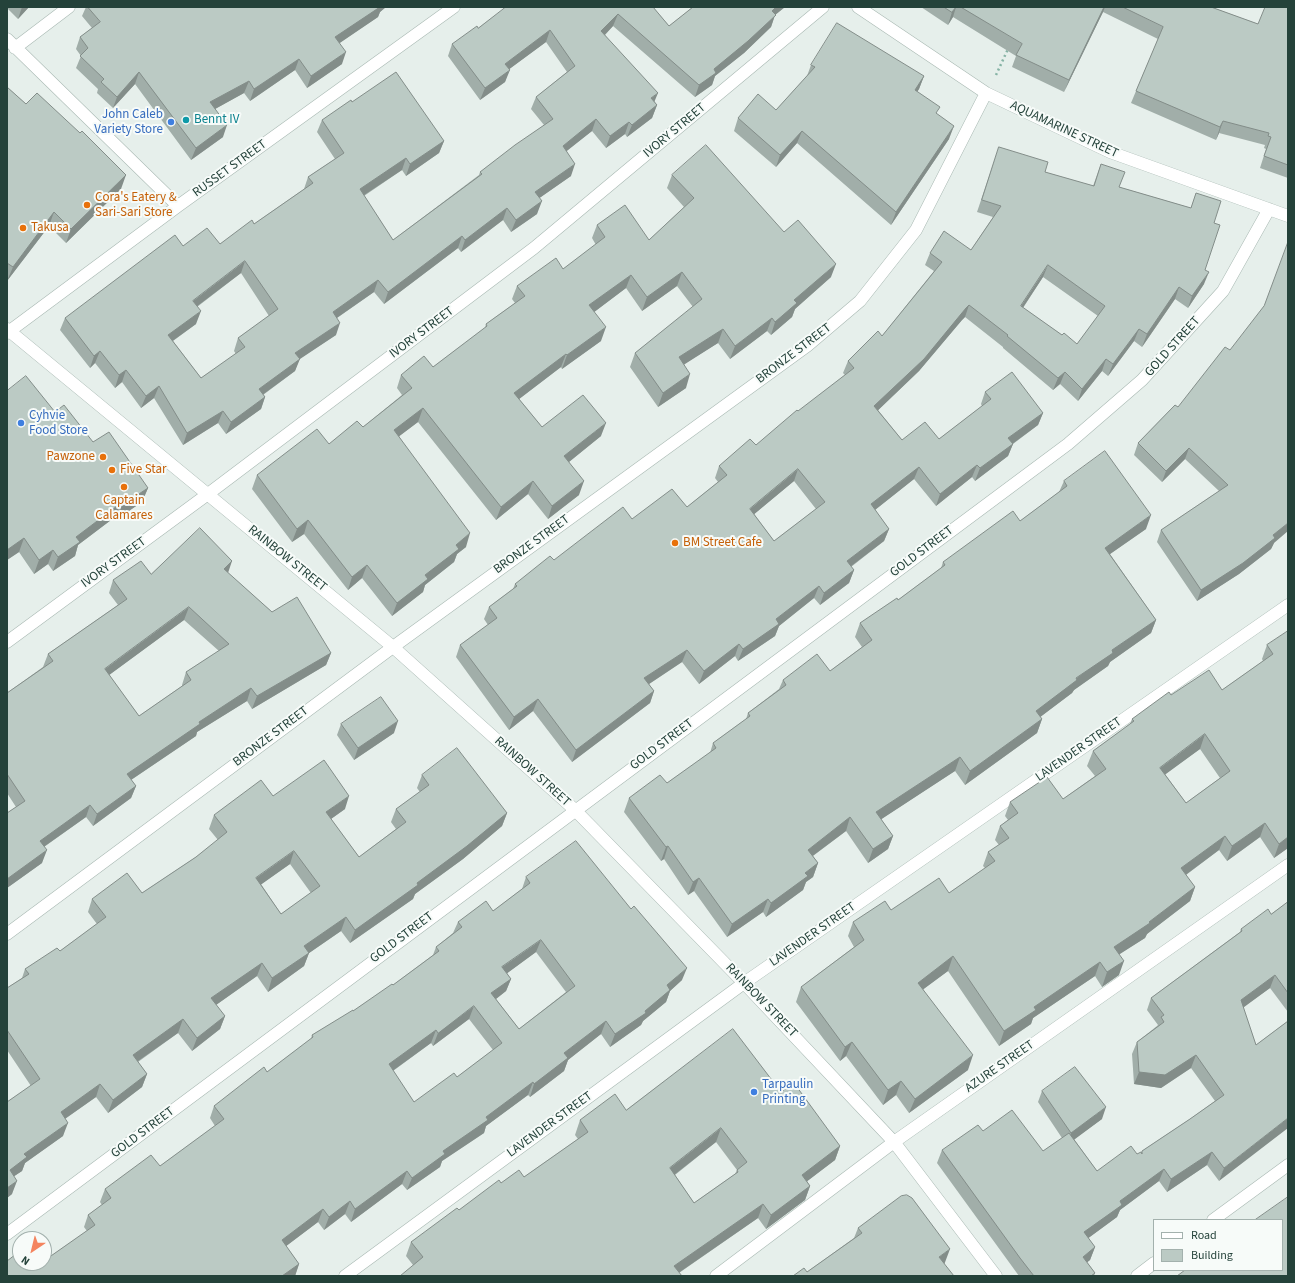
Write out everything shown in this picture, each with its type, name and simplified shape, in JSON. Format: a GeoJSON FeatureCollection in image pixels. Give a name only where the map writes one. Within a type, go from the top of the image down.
{"type":"FeatureCollection","features":[{"type":"Feature","properties":{"kind":"street"},"geometry":{"type":"LineString","coordinates":[[69,7],[11,43],[178,206]]}},
{"type":"Feature","properties":{"kind":"street","name":"RUSSET STREET"},"geometry":{"type":"LineString","coordinates":[[8,331],[178,206],[454,7]]}},
{"type":"Feature","properties":{"kind":"street","name":"IVORY STREET"},"geometry":{"type":"LineString","coordinates":[[7,642],[208,494],[534,248],[822,7]]}},
{"type":"Feature","properties":{"kind":"street","name":"AQUAMARINE STREET"},"geometry":{"type":"LineString","coordinates":[[858,7],[986,93],[1110,152],[1288,216]]}},
{"type":"Feature","properties":{"kind":"street","name":"BRONZE STREET"},"geometry":{"type":"LineString","coordinates":[[7,934],[393,647],[807,346],[860,301],[916,230],[986,93]]}},
{"type":"Feature","properties":{"kind":"street","name":"GOLD STREET"},"geometry":{"type":"LineString","coordinates":[[7,1234],[574,810],[1068,444],[1142,380],[1223,291],[1269,209]]}},
{"type":"Feature","properties":{"kind":"street","name":"RAINBOW STREET"},"geometry":{"type":"LineString","coordinates":[[8,331],[393,647],[574,810],[744,983],[894,1142],[996,1276]]}},
{"type":"Feature","properties":{"kind":"street","name":"LAVENDER STREET"},"geometry":{"type":"LineString","coordinates":[[345,1276],[744,983],[1288,605]]}},
{"type":"Feature","properties":{"kind":"street","name":"AZURE STREET"},"geometry":{"type":"LineString","coordinates":[[716,1276],[894,1142],[1288,865]]}},
{"type":"Feature","properties":{"kind":"street"},"geometry":{"type":"LineString","coordinates":[[1214,1219],[1288,1165]]}},
{"type":"Feature","properties":{"kind":"street"},"geometry":{"type":"LineString","coordinates":[[1137,1276],[1153,1264]]}},
{"type":"Feature","properties":{"kind":"path"},"geometry":{"type":"LineString","coordinates":[[986,93],[1009,47]]}},
{"type":"Feature","properties":{"kind":"building"},"geometry":{"type":"Polygon","coordinates":[[[88,7],[380,7],[335,37],[346,52],[311,76],[299,59],[254,89],[249,81],[210,102],[227,125],[196,148],[139,72],[117,97],[101,82],[104,79],[80,56],[88,48],[80,37],[100,22],[88,7]]]}},
{"type":"Feature","properties":{"kind":"building"},"geometry":{"type":"Polygon","coordinates":[[[506,7],[653,7],[669,26],[693,7],[776,7],[772,11],[776,15],[748,41],[714,69],[716,73],[699,85],[618,14],[601,31],[658,93],[651,98],[657,105],[632,125],[629,122],[610,136],[596,119],[563,146],[575,164],[535,192],[542,201],[516,220],[507,208],[465,240],[462,236],[388,292],[378,280],[333,312],[340,323],[295,353],[300,359],[259,389],[265,397],[231,422],[223,411],[187,433],[159,386],[146,396],[126,370],[119,375],[100,351],[94,356],[65,318],[175,235],[183,246],[207,228],[220,244],[252,220],[254,224],[313,183],[308,177],[344,153],[322,120],[351,100],[352,102],[396,72],[444,141],[410,164],[406,158],[360,189],[393,240],[482,174],[480,172],[515,145],[553,119],[536,97],[575,66],[550,30],[505,64],[510,70],[485,88],[452,44],[477,26],[478,28],[506,7]],[[245,261],[193,301],[201,311],[168,335],[201,378],[245,347],[238,338],[278,309],[245,261]]]}},
{"type":"Feature","properties":{"kind":"building"},"geometry":{"type":"Polygon","coordinates":[[[944,7],[956,7],[952,12],[944,7]]]}},
{"type":"Feature","properties":{"kind":"building"},"geometry":{"type":"Polygon","coordinates":[[[961,7],[1104,7],[1069,80],[1016,55],[1022,44],[961,7]]]}},
{"type":"Feature","properties":{"kind":"building"},"geometry":{"type":"Polygon","coordinates":[[[1123,7],[1211,7],[1258,24],[1265,7],[1288,7],[1288,165],[1264,156],[1271,137],[1268,136],[1269,133],[1223,121],[1220,127],[1136,91],[1163,27],[1123,7]]]}},
{"type":"Feature","properties":{"kind":"building"},"geometry":{"type":"Polygon","coordinates":[[[837,23],[924,76],[915,90],[940,107],[936,113],[954,126],[896,212],[802,131],[780,155],[738,118],[758,94],[776,110],[815,67],[811,65],[837,23]]]}},
{"type":"Feature","properties":{"kind":"building"},"geometry":{"type":"Polygon","coordinates":[[[7,87],[26,104],[37,93],[80,133],[82,131],[126,175],[71,229],[54,212],[13,267],[7,263],[7,87]]]}},
{"type":"Feature","properties":{"kind":"building"},"geometry":{"type":"Polygon","coordinates":[[[706,145],[784,232],[798,220],[836,264],[794,300],[797,303],[775,322],[772,318],[735,346],[723,329],[679,357],[690,374],[663,393],[635,353],[702,299],[682,272],[647,297],[631,275],[589,305],[606,327],[567,355],[566,354],[514,393],[542,427],[583,395],[606,423],[564,456],[584,481],[552,506],[533,481],[501,507],[423,408],[394,430],[470,533],[456,545],[459,549],[425,575],[428,579],[397,603],[367,565],[352,577],[308,520],[297,529],[257,475],[317,429],[329,444],[357,421],[363,427],[412,388],[401,375],[424,356],[433,367],[487,326],[486,324],[525,296],[517,286],[556,258],[563,269],[605,237],[597,225],[625,205],[649,240],[694,198],[672,175],[706,145]]]}},
{"type":"Feature","properties":{"kind":"building"},"geometry":{"type":"Polygon","coordinates":[[[999,147],[1048,162],[1045,172],[1094,186],[1101,164],[1125,172],[1119,187],[1191,208],[1196,193],[1221,201],[1214,223],[1220,225],[1205,270],[1209,272],[1192,296],[1179,287],[1147,334],[1139,329],[1113,364],[1106,359],[1082,389],[1065,372],[1058,378],[1007,336],[1008,335],[969,305],[924,359],[874,406],[902,440],[925,422],[939,439],[991,399],[985,392],[1012,372],[1043,413],[1008,438],[1013,444],[980,468],[977,465],[940,494],[919,467],[871,504],[889,529],[847,561],[854,570],[824,593],[819,586],[776,619],[779,624],[743,649],[739,644],[704,671],[687,650],[644,678],[654,691],[576,750],[538,699],[514,717],[460,645],[497,618],[489,607],[517,586],[515,584],[550,556],[554,560],[623,507],[632,519],[672,489],[687,507],[727,475],[719,466],[750,439],[756,445],[797,410],[798,411],[854,368],[848,361],[878,331],[882,336],[942,262],[930,253],[944,231],[971,250],[1001,206],[982,200],[999,147]],[[1048,265],[1021,306],[1062,335],[1064,333],[1077,344],[1105,306],[1048,265]],[[798,469],[750,509],[774,541],[825,502],[798,469]]]}},
{"type":"Feature","properties":{"kind":"building"},"geometry":{"type":"Polygon","coordinates":[[[1288,242],[1288,523],[1273,535],[1275,538],[1243,563],[1201,590],[1161,530],[1228,485],[1189,448],[1166,471],[1138,443],[1175,405],[1178,407],[1225,347],[1230,350],[1264,306],[1288,242]]]}},
{"type":"Feature","properties":{"kind":"building"},"geometry":{"type":"Polygon","coordinates":[[[26,376],[55,412],[64,405],[93,442],[109,432],[148,488],[122,505],[121,503],[76,537],[80,542],[58,557],[53,550],[39,560],[24,538],[7,550],[7,391],[26,376]]]}},
{"type":"Feature","properties":{"kind":"building"},"geometry":{"type":"Polygon","coordinates":[[[1105,451],[1151,515],[1105,548],[1156,620],[1112,650],[1113,653],[1076,678],[1077,680],[1036,711],[1042,719],[970,771],[960,757],[876,812],[893,836],[873,849],[850,817],[808,850],[818,863],[805,873],[808,876],[771,903],[768,899],[732,924],[699,878],[693,882],[668,846],[666,847],[629,798],[660,775],[667,783],[716,748],[713,743],[750,716],[748,713],[786,685],[783,680],[817,654],[830,671],[872,640],[860,623],[897,598],[898,600],[945,565],[943,562],[1013,511],[1020,521],[1067,486],[1064,481],[1105,451]]]}},
{"type":"Feature","properties":{"kind":"building"},"geometry":{"type":"Polygon","coordinates":[[[200,528],[232,561],[224,569],[272,612],[297,597],[331,653],[257,696],[251,688],[199,722],[200,724],[127,774],[136,786],[97,814],[90,805],[40,841],[47,850],[7,879],[7,813],[25,801],[7,774],[7,693],[53,661],[48,654],[127,599],[113,580],[141,561],[151,574],[200,528]],[[189,607],[105,669],[139,716],[191,680],[186,672],[229,644],[189,607]]]}},
{"type":"Feature","properties":{"kind":"building"},"geometry":{"type":"Polygon","coordinates":[[[1288,631],[1288,837],[1279,844],[1265,823],[1232,846],[1225,836],[1181,868],[1195,887],[1149,922],[1150,923],[1114,947],[1124,961],[1107,972],[1100,962],[1034,1007],[1036,1010],[1004,1031],[953,956],[918,983],[973,1055],[915,1099],[901,1081],[888,1090],[852,1042],[845,1047],[801,987],[864,940],[853,922],[885,901],[891,910],[939,878],[949,893],[995,861],[988,852],[1009,838],[1000,826],[1018,813],[1010,802],[1047,777],[1063,799],[1106,769],[1093,751],[1134,721],[1132,719],[1169,692],[1171,695],[1209,670],[1222,690],[1273,654],[1267,645],[1288,631]],[[1205,734],[1160,768],[1186,803],[1230,771],[1205,734]]]}},
{"type":"Feature","properties":{"kind":"building"},"geometry":{"type":"Polygon","coordinates":[[[381,697],[398,721],[358,748],[341,724],[381,697]]]}},
{"type":"Feature","properties":{"kind":"building"},"geometry":{"type":"Polygon","coordinates":[[[457,748],[507,813],[467,846],[417,883],[418,885],[355,930],[346,917],[304,946],[309,953],[272,978],[262,963],[211,998],[225,1016],[197,1038],[183,1019],[133,1055],[147,1074],[113,1100],[100,1084],[61,1112],[68,1123],[24,1154],[27,1157],[10,1170],[17,1181],[7,1188],[7,1102],[40,1079],[7,1030],[7,988],[29,974],[25,969],[57,948],[60,951],[106,917],[92,899],[127,873],[142,893],[196,857],[227,832],[214,815],[261,780],[273,796],[324,760],[349,796],[326,812],[359,857],[406,822],[396,809],[429,785],[422,775],[457,748]],[[294,851],[256,878],[281,914],[320,886],[294,851]]]}},
{"type":"Feature","properties":{"kind":"building"},"geometry":{"type":"Polygon","coordinates":[[[576,841],[631,909],[634,906],[687,968],[667,985],[670,990],[645,1011],[646,1013],[615,1034],[606,1021],[564,1053],[568,1058],[534,1084],[533,1082],[486,1117],[488,1120],[443,1151],[445,1154],[412,1178],[407,1171],[355,1209],[350,1201],[329,1217],[323,1209],[282,1240],[299,1264],[282,1276],[7,1276],[7,1261],[12,1257],[12,1271],[52,1271],[52,1255],[95,1225],[88,1215],[111,1198],[105,1189],[151,1155],[160,1166],[224,1119],[214,1106],[264,1067],[267,1072],[313,1037],[312,1035],[353,1011],[392,984],[393,985],[439,951],[436,947],[462,927],[458,922],[486,901],[493,911],[530,883],[526,877],[576,841]],[[541,940],[502,967],[511,979],[491,993],[519,1029],[575,986],[541,940]],[[474,1006],[438,1033],[436,1030],[389,1064],[414,1102],[454,1073],[457,1077],[502,1043],[474,1006]]]}},
{"type":"Feature","properties":{"kind":"building"},"geometry":{"type":"Polygon","coordinates":[[[1288,902],[1288,993],[1275,975],[1241,1000],[1256,1045],[1288,1021],[1288,1118],[1224,1168],[1212,1152],[1171,1179],[1164,1169],[1120,1201],[1122,1205],[1084,1232],[1095,1247],[1083,1257],[1095,1273],[1091,1276],[1034,1276],[942,1150],[978,1125],[983,1131],[1012,1110],[1043,1151],[1069,1133],[1097,1171],[1131,1146],[1137,1154],[1141,1152],[1142,1154],[1142,1151],[1224,1095],[1196,1055],[1165,1075],[1139,1072],[1137,1042],[1164,1022],[1161,1017],[1164,1015],[1151,998],[1242,931],[1241,929],[1268,909],[1271,914],[1288,902]]]}},
{"type":"Feature","properties":{"kind":"building"},"geometry":{"type":"Polygon","coordinates":[[[733,1029],[781,1092],[794,1083],[840,1146],[802,1175],[810,1186],[771,1215],[763,1204],[674,1266],[682,1276],[400,1276],[423,1257],[411,1242],[457,1208],[459,1210],[499,1180],[501,1183],[519,1170],[524,1177],[588,1132],[580,1120],[615,1094],[626,1110],[733,1029]],[[721,1128],[670,1168],[694,1203],[738,1172],[737,1170],[747,1162],[721,1128]]]}},
{"type":"Feature","properties":{"kind":"building"},"geometry":{"type":"Polygon","coordinates":[[[1075,1067],[1106,1107],[1071,1133],[1042,1091],[1075,1067]]]}},
{"type":"Feature","properties":{"kind":"building"},"geometry":{"type":"Polygon","coordinates":[[[907,1195],[912,1198],[950,1249],[939,1257],[954,1276],[793,1276],[804,1268],[807,1272],[862,1233],[858,1228],[901,1196],[907,1195]]]}},
{"type":"Feature","properties":{"kind":"building"},"geometry":{"type":"Polygon","coordinates":[[[1288,1197],[1288,1276],[1177,1276],[1184,1271],[1283,1271],[1283,1219],[1256,1219],[1288,1197]]]}},
{"type":"Feature","properties":{"kind":"place","name":"Bennt IV"},"geometry":{"type":"Point","coordinates":[186,120]}},
{"type":"Feature","properties":{"kind":"place","name":"John Caleb Variety Store"},"geometry":{"type":"Point","coordinates":[171,122]}},
{"type":"Feature","properties":{"kind":"place","name":"Cora's Eatery & Sari-Sari Store"},"geometry":{"type":"Point","coordinates":[87,205]}},
{"type":"Feature","properties":{"kind":"place","name":"Takusa"},"geometry":{"type":"Point","coordinates":[23,228]}},
{"type":"Feature","properties":{"kind":"place","name":"Cyhvie Food Store"},"geometry":{"type":"Point","coordinates":[21,423]}},
{"type":"Feature","properties":{"kind":"place","name":"Pawzone"},"geometry":{"type":"Point","coordinates":[103,457]}},
{"type":"Feature","properties":{"kind":"place","name":"Five Star"},"geometry":{"type":"Point","coordinates":[112,470]}},
{"type":"Feature","properties":{"kind":"place","name":"Captain Calamares"},"geometry":{"type":"Point","coordinates":[124,487]}},
{"type":"Feature","properties":{"kind":"place","name":"BM Street Cafe"},"geometry":{"type":"Point","coordinates":[675,543]}},
{"type":"Feature","properties":{"kind":"place","name":"Tarpaulin Printing"},"geometry":{"type":"Point","coordinates":[754,1092]}}]}
